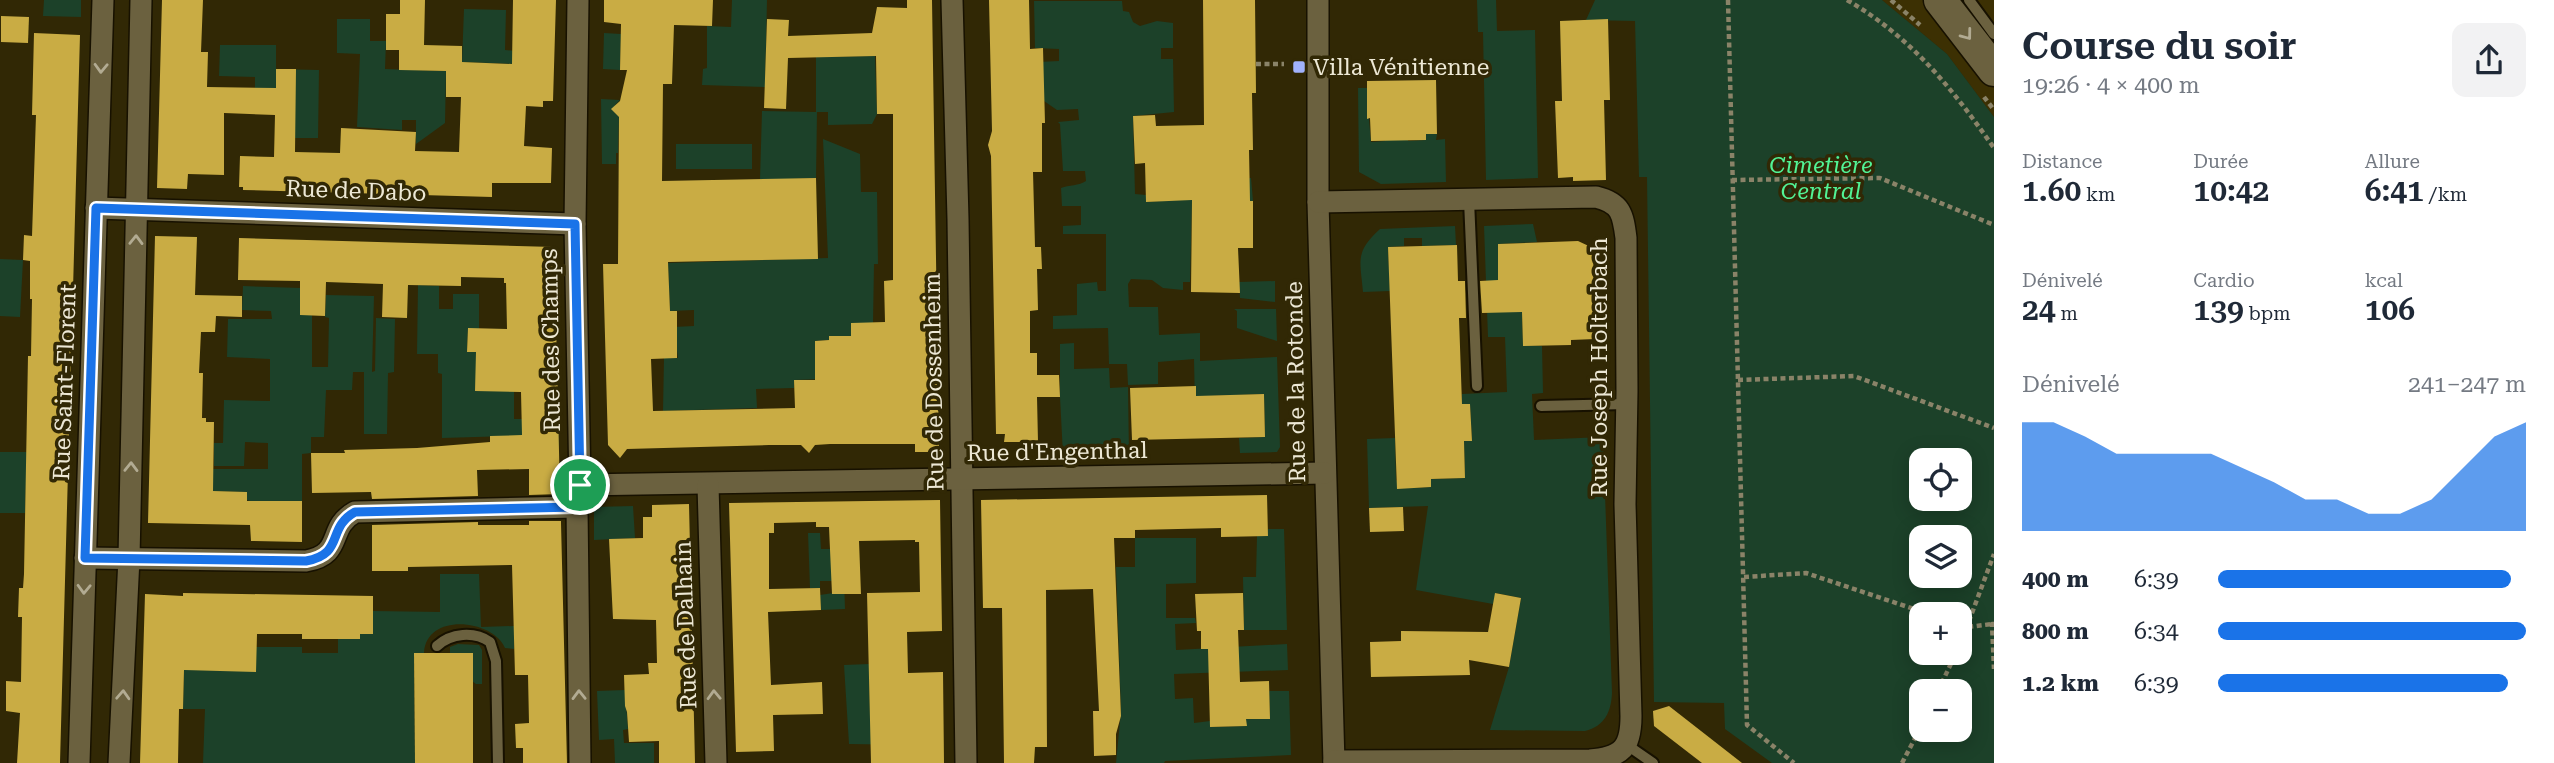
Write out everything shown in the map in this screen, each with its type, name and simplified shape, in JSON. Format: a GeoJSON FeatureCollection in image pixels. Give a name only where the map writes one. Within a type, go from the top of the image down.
{"type":"FeatureCollection","features":[{"type":"Feature","properties":{"kind":"main road"},"geometry":{"type":"LineString","coordinates":[[1940,0],[1994,70]]}},
{"type":"Feature","properties":{"kind":"street","name":"Rue Saint-Florent"},"geometry":{"type":"LineString","coordinates":[[79,763],[103,0]]}},
{"type":"Feature","properties":{"kind":"street"},"geometry":{"type":"LineString","coordinates":[[120,763],[129,558],[141,0]]}},
{"type":"Feature","properties":{"kind":"street","name":"Rue des Champs"},"geometry":{"type":"LineString","coordinates":[[578,0],[575,224],[580,485],[577,507],[580,763]]}},
{"type":"Feature","properties":{"kind":"street","name":"Rue de Dossenheim"},"geometry":{"type":"LineString","coordinates":[[952,0],[966,763]]}},
{"type":"Feature","properties":{"kind":"street","name":"Rue de la Rotonde"},"geometry":{"type":"LineString","coordinates":[[1318,0],[1318,202],[1334,762]]}},
{"type":"Feature","properties":{"kind":"street","name":"Rue Joseph Holterbach"},"geometry":{"type":"LineString","coordinates":[[1318,202],[1596,197],[1610,201],[1619,208],[1626,238],[1625,504],[1631,731],[1616,755]]}},
{"type":"Feature","properties":{"kind":"street"},"geometry":{"type":"LineString","coordinates":[[96,208],[136,210]]}},
{"type":"Feature","properties":{"kind":"street","name":"Rue de Dabo"},"geometry":{"type":"LineString","coordinates":[[136,210],[575,224]]}},
{"type":"Feature","properties":{"kind":"street","name":"Rue d'Engenthal"},"geometry":{"type":"LineString","coordinates":[[580,485],[1325,473]]}},
{"type":"Feature","properties":{"kind":"street","name":"Rue de Dalhain"},"geometry":{"type":"LineString","coordinates":[[708,485],[716,763]]}},
{"type":"Feature","properties":{"kind":"street"},"geometry":{"type":"LineString","coordinates":[[85,558],[306,561],[319,559],[327,553],[339,526],[346,517],[355,512],[577,507]]}},
{"type":"Feature","properties":{"kind":"street"},"geometry":{"type":"LineString","coordinates":[[1334,762],[1590,760],[1616,755]]}},
{"type":"Feature","properties":{"kind":"lane"},"geometry":{"type":"LineString","coordinates":[[1969,0],[1994,34]]}},
{"type":"Feature","properties":{"kind":"lane"},"geometry":{"type":"LineString","coordinates":[[1469,200],[1477,386]]}},
{"type":"Feature","properties":{"kind":"lane"},"geometry":{"type":"LineString","coordinates":[[1541,405],[1626,404]]}},
{"type":"Feature","properties":{"kind":"lane"},"geometry":{"type":"LineString","coordinates":[[438,646],[444,640],[460,635],[477,635],[490,642],[496,661],[498,763]]}},
{"type":"Feature","properties":{"kind":"lane"},"geometry":{"type":"LineString","coordinates":[[1616,755],[1653,763]]}},
{"type":"Feature","properties":{"kind":"path"},"geometry":{"type":"LineString","coordinates":[[1728,0],[1747,725],[1794,763]]}},
{"type":"Feature","properties":{"kind":"path"},"geometry":{"type":"LineString","coordinates":[[1847,0],[1880,21],[1929,63],[1955,93],[1994,148]]}},
{"type":"Feature","properties":{"kind":"path"},"geometry":{"type":"LineString","coordinates":[[1255,64],[1284,64]]}},
{"type":"Feature","properties":{"kind":"path"},"geometry":{"type":"LineString","coordinates":[[1732,180],[1880,178],[1994,225]]}},
{"type":"Feature","properties":{"kind":"path"},"geometry":{"type":"LineString","coordinates":[[1738,380],[1854,376],[1994,428]]}},
{"type":"Feature","properties":{"kind":"path"},"geometry":{"type":"LineString","coordinates":[[1972,616],[1994,554]]}},
{"type":"Feature","properties":{"kind":"path"},"geometry":{"type":"LineString","coordinates":[[1744,577],[1806,573],[1909,607]]}},
{"type":"Feature","properties":{"kind":"path"},"geometry":{"type":"LineString","coordinates":[[1972,627],[1993,624],[1994,669]]}},
{"type":"Feature","properties":{"kind":"path"},"geometry":{"type":"LineString","coordinates":[[1902,763],[1913,742]]}},
{"type":"Feature","properties":{"kind":"shaded area"},"geometry":{"type":"Polygon","coordinates":[[[1882,0],[1994,0],[1994,117],[1947,54],[1882,0]]]}},
{"type":"Feature","properties":{"kind":"green space"},"geometry":{"type":"Polygon","coordinates":[[[44,0],[81,0],[81,17],[43,16],[44,0]]]}},
{"type":"Feature","properties":{"kind":"green space"},"geometry":{"type":"Polygon","coordinates":[[[732,0],[767,0],[765,87],[702,85],[703,69],[707,68],[707,26],[731,27],[732,0]]]}},
{"type":"Feature","properties":{"kind":"green space"},"geometry":{"type":"Polygon","coordinates":[[[1477,0],[1496,0],[1497,31],[1535,30],[1538,178],[1486,180],[1483,32],[1478,32],[1477,0]]]}},
{"type":"Feature","properties":{"kind":"green space","name":"Cimetière Central"},"geometry":{"type":"Polygon","coordinates":[[[1595,0],[1882,0],[1947,54],[1994,117],[1994,763],[1772,763],[1725,729],[1724,703],[1654,702],[1647,177],[1639,177],[1635,21],[1586,20],[1595,0]]]}},
{"type":"Feature","properties":{"kind":"green space"},"geometry":{"type":"Polygon","coordinates":[[[1034,1],[1122,1],[1123,11],[1129,12],[1133,22],[1140,26],[1157,21],[1173,23],[1173,48],[1161,48],[1161,59],[1173,59],[1174,112],[1133,116],[1135,194],[1146,195],[1146,202],[1161,201],[1182,179],[1251,178],[1253,201],[1192,201],[1190,282],[1183,282],[1183,290],[1163,288],[1152,280],[1131,279],[1128,284],[1129,307],[1158,307],[1159,335],[1200,333],[1200,361],[1277,357],[1280,447],[1277,452],[1240,453],[1239,438],[1265,437],[1264,394],[1209,396],[1195,407],[1194,359],[1158,362],[1158,384],[1128,385],[1127,364],[1109,364],[1108,328],[1053,329],[1053,316],[1077,315],[1077,284],[1097,282],[1098,291],[1106,291],[1106,234],[1063,234],[1063,226],[1081,225],[1081,206],[1062,206],[1061,188],[1086,181],[1085,171],[1063,171],[1058,122],[1079,120],[1078,109],[1057,110],[1044,101],[1038,62],[1059,61],[1059,49],[1035,48],[1034,1]]]}},
{"type":"Feature","properties":{"kind":"green space"},"geometry":{"type":"Polygon","coordinates":[[[464,9],[506,10],[505,50],[518,51],[518,64],[462,62],[464,9]]]}},
{"type":"Feature","properties":{"kind":"green space"},"geometry":{"type":"Polygon","coordinates":[[[337,19],[370,19],[370,41],[386,41],[385,69],[446,71],[445,123],[416,144],[416,120],[402,120],[402,130],[357,127],[360,54],[337,53],[337,19]]]}},
{"type":"Feature","properties":{"kind":"green space"},"geometry":{"type":"Polygon","coordinates":[[[604,33],[621,34],[620,70],[603,69],[604,33]]]}},
{"type":"Feature","properties":{"kind":"green space"},"geometry":{"type":"Polygon","coordinates":[[[220,45],[276,45],[276,69],[319,70],[318,138],[275,138],[295,120],[255,88],[255,77],[219,76],[220,45]]]}},
{"type":"Feature","properties":{"kind":"green space"},"geometry":{"type":"Polygon","coordinates":[[[875,56],[877,114],[872,124],[828,125],[828,112],[817,112],[816,178],[760,180],[762,111],[816,112],[816,57],[875,56]]]}},
{"type":"Feature","properties":{"kind":"green space"},"geometry":{"type":"Polygon","coordinates":[[[1358,88],[1371,88],[1367,98],[1371,142],[1385,141],[1385,136],[1408,135],[1408,141],[1426,140],[1426,134],[1437,134],[1436,140],[1445,139],[1446,182],[1381,184],[1359,172],[1358,88]]]}},
{"type":"Feature","properties":{"kind":"green space"},"geometry":{"type":"Polygon","coordinates":[[[601,99],[620,100],[615,105],[615,113],[619,116],[616,164],[602,164],[601,99]]]}},
{"type":"Feature","properties":{"kind":"green space"},"geometry":{"type":"Polygon","coordinates":[[[823,139],[860,154],[861,192],[877,192],[878,264],[874,264],[873,323],[852,370],[851,336],[830,336],[829,340],[815,341],[821,379],[794,380],[794,388],[756,389],[757,408],[663,411],[664,358],[678,358],[674,327],[694,326],[694,310],[670,311],[668,263],[828,258],[823,139]]]}},
{"type":"Feature","properties":{"kind":"green space"},"geometry":{"type":"Polygon","coordinates":[[[676,144],[752,144],[752,169],[676,169],[676,144]]]}},
{"type":"Feature","properties":{"kind":"green space"},"geometry":{"type":"Polygon","coordinates":[[[1533,224],[1537,242],[1498,244],[1499,312],[1522,312],[1523,345],[1542,346],[1543,393],[1532,394],[1534,440],[1603,437],[1612,693],[1606,717],[1598,726],[1585,731],[1490,730],[1509,667],[1521,598],[1496,593],[1493,604],[1416,590],[1428,506],[1369,508],[1367,439],[1395,438],[1396,480],[1413,488],[1431,487],[1431,479],[1465,478],[1464,441],[1472,440],[1470,405],[1462,404],[1462,394],[1507,392],[1505,337],[1488,337],[1484,226],[1533,224]]]}},
{"type":"Feature","properties":{"kind":"green space"},"geometry":{"type":"Polygon","coordinates":[[[1455,226],[1456,245],[1422,246],[1422,238],[1404,238],[1404,246],[1388,247],[1390,291],[1363,292],[1361,257],[1366,244],[1380,229],[1455,226]]]}},
{"type":"Feature","properties":{"kind":"green space"},"geometry":{"type":"Polygon","coordinates":[[[0,259],[23,260],[20,317],[0,316],[0,259]]]}},
{"type":"Feature","properties":{"kind":"green space"},"geometry":{"type":"Polygon","coordinates":[[[1275,281],[1275,302],[1240,298],[1239,282],[1275,281]]]}},
{"type":"Feature","properties":{"kind":"green space"},"geometry":{"type":"Polygon","coordinates":[[[418,285],[439,286],[439,309],[453,309],[453,294],[479,294],[479,329],[468,329],[467,351],[479,352],[475,391],[514,391],[514,419],[558,419],[559,448],[512,449],[511,436],[442,438],[442,374],[438,373],[438,354],[417,354],[418,285]]]}},
{"type":"Feature","properties":{"kind":"green space"},"geometry":{"type":"Polygon","coordinates":[[[243,286],[301,288],[300,315],[312,315],[312,367],[328,367],[329,318],[325,317],[326,295],[374,296],[372,372],[375,371],[376,318],[395,319],[394,372],[388,373],[387,434],[364,434],[364,372],[353,372],[352,390],[326,390],[324,437],[311,437],[311,453],[302,454],[302,501],[250,501],[247,500],[247,492],[193,491],[193,469],[268,469],[268,443],[245,442],[244,466],[214,466],[214,443],[223,443],[224,400],[270,401],[270,359],[227,357],[228,319],[272,319],[271,311],[242,310],[243,286]]]}},
{"type":"Feature","properties":{"kind":"green space"},"geometry":{"type":"Polygon","coordinates":[[[1234,309],[1276,309],[1277,341],[1237,328],[1237,311],[1234,309]]]}},
{"type":"Feature","properties":{"kind":"green space"},"geometry":{"type":"Polygon","coordinates":[[[1074,343],[1074,369],[1109,368],[1110,388],[1128,387],[1129,455],[1063,455],[1060,344],[1074,343]]]}},
{"type":"Feature","properties":{"kind":"green space"},"geometry":{"type":"Polygon","coordinates":[[[0,452],[27,452],[25,513],[0,513],[0,452]]]}},
{"type":"Feature","properties":{"kind":"green space"},"geometry":{"type":"Polygon","coordinates":[[[633,506],[635,538],[594,540],[594,507],[633,506]]]}},
{"type":"Feature","properties":{"kind":"green space"},"geometry":{"type":"Polygon","coordinates":[[[1268,529],[1284,529],[1287,630],[1244,630],[1243,577],[1256,577],[1257,536],[1268,536],[1268,529]]]}},
{"type":"Feature","properties":{"kind":"green space"},"geometry":{"type":"Polygon","coordinates":[[[808,533],[820,533],[821,549],[843,549],[845,609],[821,610],[820,595],[833,593],[833,581],[820,581],[820,588],[810,588],[808,533]]]}},
{"type":"Feature","properties":{"kind":"green space"},"geometry":{"type":"Polygon","coordinates":[[[1135,538],[1196,538],[1196,583],[1166,584],[1166,618],[1195,618],[1196,623],[1175,624],[1176,650],[1287,644],[1288,670],[1174,674],[1175,699],[1193,698],[1194,723],[1210,721],[1211,727],[1246,726],[1246,719],[1270,718],[1269,691],[1289,691],[1291,755],[1164,763],[1116,763],[1121,711],[1116,567],[1135,567],[1135,538]]]}},
{"type":"Feature","properties":{"kind":"green space"},"geometry":{"type":"Polygon","coordinates":[[[440,574],[479,574],[481,627],[514,626],[514,649],[505,648],[498,638],[488,631],[461,624],[436,631],[428,640],[424,653],[414,653],[415,763],[203,763],[205,709],[183,709],[184,668],[243,647],[302,647],[302,653],[338,653],[338,633],[345,639],[359,639],[360,634],[373,633],[373,611],[440,612],[440,574]]]}},
{"type":"Feature","properties":{"kind":"green space"},"geometry":{"type":"Polygon","coordinates":[[[458,644],[479,645],[482,650],[482,684],[472,681],[472,653],[450,653],[450,647],[458,644]]]}},
{"type":"Feature","properties":{"kind":"green space"},"geometry":{"type":"Polygon","coordinates":[[[869,664],[870,714],[913,713],[915,745],[849,744],[844,665],[869,664]]]}},
{"type":"Feature","properties":{"kind":"green space"},"geometry":{"type":"Polygon","coordinates":[[[625,690],[628,729],[623,730],[624,743],[654,743],[654,763],[615,763],[614,739],[599,740],[597,691],[625,690]]]}},
{"type":"Feature","properties":{"kind":"building"},"geometry":{"type":"Polygon","coordinates":[[[162,0],[203,0],[201,52],[208,52],[207,87],[276,88],[276,69],[296,69],[295,152],[340,153],[341,128],[416,132],[415,151],[459,152],[461,97],[446,97],[446,71],[399,70],[399,50],[386,50],[386,14],[400,14],[400,0],[425,0],[424,45],[462,46],[462,62],[512,64],[513,0],[556,0],[553,101],[543,101],[543,107],[526,106],[524,146],[552,148],[551,183],[492,183],[492,197],[243,190],[243,187],[239,187],[240,156],[274,157],[275,115],[224,113],[224,175],[188,174],[187,189],[157,188],[162,0]]]}},
{"type":"Feature","properties":{"kind":"building"},"geometry":{"type":"Polygon","coordinates":[[[604,0],[713,0],[712,26],[674,25],[672,84],[663,84],[662,181],[816,178],[818,259],[668,262],[670,311],[677,311],[677,358],[651,359],[653,411],[795,408],[794,380],[815,380],[815,341],[829,340],[829,336],[851,336],[851,323],[885,322],[884,281],[893,280],[893,114],[877,114],[876,56],[788,58],[786,109],[764,108],[767,19],[789,20],[788,36],[872,33],[877,7],[907,8],[907,0],[932,0],[939,452],[915,452],[915,444],[815,445],[809,453],[801,445],[769,445],[627,449],[620,458],[608,445],[603,264],[618,264],[619,117],[611,109],[620,101],[627,70],[620,70],[621,24],[604,22],[604,0]]]}},
{"type":"Feature","properties":{"kind":"building"},"geometry":{"type":"Polygon","coordinates":[[[989,0],[1029,0],[1030,49],[1043,48],[1045,123],[1042,123],[1042,172],[1033,172],[1035,247],[1041,247],[1042,269],[1037,269],[1038,310],[1030,311],[1030,353],[1037,353],[1037,375],[1059,375],[1060,397],[1037,397],[1038,442],[1004,442],[1005,434],[996,434],[991,156],[988,145],[992,131],[989,0]]]}},
{"type":"Feature","properties":{"kind":"building"},"geometry":{"type":"Polygon","coordinates":[[[1203,0],[1255,0],[1256,93],[1252,93],[1253,150],[1249,150],[1253,248],[1238,248],[1240,293],[1191,292],[1192,200],[1146,202],[1145,163],[1135,164],[1133,116],[1155,115],[1156,126],[1204,125],[1203,0]]]}},
{"type":"Feature","properties":{"kind":"building"},"geometry":{"type":"Polygon","coordinates":[[[1,16],[29,17],[28,43],[1,42],[1,16]]]}},
{"type":"Feature","properties":{"kind":"building"},"geometry":{"type":"Polygon","coordinates":[[[1608,19],[1610,100],[1604,100],[1606,180],[1573,181],[1573,177],[1558,178],[1555,101],[1562,101],[1560,21],[1608,19]]]}},
{"type":"Feature","properties":{"kind":"building"},"geometry":{"type":"Polygon","coordinates":[[[34,33],[80,35],[60,763],[17,763],[20,713],[6,711],[6,681],[21,682],[22,617],[18,617],[19,588],[23,588],[24,574],[28,356],[31,356],[32,299],[30,261],[23,260],[24,235],[32,236],[36,115],[32,115],[34,33]]]}},
{"type":"Feature","properties":{"kind":"building"},"geometry":{"type":"Polygon","coordinates":[[[1436,80],[1437,134],[1426,134],[1426,140],[1371,141],[1370,118],[1367,119],[1367,81],[1436,80]]]}},
{"type":"Feature","properties":{"kind":"building"},"geometry":{"type":"Polygon","coordinates":[[[155,236],[197,237],[195,295],[242,296],[242,317],[216,316],[215,332],[201,332],[199,373],[203,373],[202,418],[206,418],[206,422],[214,422],[213,491],[247,492],[247,501],[302,501],[302,542],[251,541],[250,525],[148,523],[155,236]]]}},
{"type":"Feature","properties":{"kind":"building"},"geometry":{"type":"Polygon","coordinates":[[[239,238],[554,247],[560,494],[529,495],[529,469],[477,470],[478,496],[372,499],[371,492],[312,493],[311,453],[490,442],[490,436],[522,435],[521,392],[475,391],[476,352],[467,352],[468,328],[507,329],[506,283],[504,278],[461,277],[461,286],[408,285],[407,318],[382,317],[383,284],[326,282],[325,316],[300,315],[300,281],[238,280],[239,238]]]}},
{"type":"Feature","properties":{"kind":"building"},"geometry":{"type":"Polygon","coordinates":[[[1578,241],[1593,248],[1595,339],[1571,340],[1571,345],[1523,346],[1522,312],[1482,313],[1480,281],[1498,280],[1498,244],[1578,241]]]}},
{"type":"Feature","properties":{"kind":"building"},"geometry":{"type":"Polygon","coordinates":[[[1457,245],[1458,281],[1465,281],[1466,318],[1459,318],[1462,404],[1470,404],[1472,441],[1464,441],[1465,478],[1431,479],[1431,487],[1397,489],[1388,247],[1457,245]]]}},
{"type":"Feature","properties":{"kind":"building"},"geometry":{"type":"Polygon","coordinates":[[[1196,386],[1196,396],[1264,394],[1265,437],[1132,440],[1130,388],[1196,386]]]}},
{"type":"Feature","properties":{"kind":"building"},"geometry":{"type":"Polygon","coordinates":[[[1267,495],[1268,536],[1221,537],[1221,528],[1135,530],[1135,538],[1114,538],[1121,716],[1116,734],[1116,755],[1094,756],[1093,711],[1099,711],[1093,589],[1046,590],[1047,747],[1035,747],[1034,763],[1004,763],[1002,608],[983,608],[981,500],[1267,495]]]}},
{"type":"Feature","properties":{"kind":"building"},"geometry":{"type":"Polygon","coordinates":[[[940,500],[942,631],[907,632],[908,673],[943,672],[944,763],[871,763],[867,593],[920,592],[919,542],[859,541],[861,594],[832,594],[829,527],[816,527],[816,522],[774,523],[774,533],[769,533],[769,589],[820,588],[821,610],[768,612],[771,685],[822,682],[823,714],[773,715],[774,751],[736,752],[729,503],[940,500]]]}},
{"type":"Feature","properties":{"kind":"building"},"geometry":{"type":"Polygon","coordinates":[[[689,504],[695,763],[659,763],[659,741],[629,742],[624,675],[649,674],[648,663],[657,663],[656,620],[613,619],[609,539],[643,538],[643,517],[652,517],[652,505],[689,504]]]}},
{"type":"Feature","properties":{"kind":"building"},"geometry":{"type":"Polygon","coordinates":[[[1403,507],[1404,531],[1370,532],[1369,508],[1403,507]]]}},
{"type":"Feature","properties":{"kind":"building"},"geometry":{"type":"Polygon","coordinates":[[[529,521],[561,521],[567,763],[523,763],[523,748],[516,748],[515,724],[529,723],[528,675],[515,675],[512,565],[408,567],[408,571],[372,571],[372,525],[478,522],[478,525],[529,525],[529,521]]]}},
{"type":"Feature","properties":{"kind":"building"},"geometry":{"type":"Polygon","coordinates":[[[183,593],[373,596],[373,634],[360,634],[360,639],[302,639],[302,634],[257,634],[256,672],[184,670],[183,709],[179,709],[178,763],[140,763],[145,594],[183,596],[183,593]]]}},
{"type":"Feature","properties":{"kind":"building"},"geometry":{"type":"Polygon","coordinates":[[[1243,593],[1244,630],[1238,630],[1240,682],[1269,681],[1270,719],[1246,719],[1247,726],[1210,727],[1208,649],[1201,649],[1195,594],[1243,593]]]}},
{"type":"Feature","properties":{"kind":"building"},"geometry":{"type":"Polygon","coordinates":[[[1495,593],[1521,598],[1509,667],[1469,660],[1470,675],[1371,677],[1370,642],[1401,641],[1401,631],[1488,632],[1495,593]]]}},
{"type":"Feature","properties":{"kind":"building"},"geometry":{"type":"Polygon","coordinates":[[[414,653],[473,653],[473,763],[415,763],[414,653]]]}},
{"type":"Feature","properties":{"kind":"building"},"geometry":{"type":"Polygon","coordinates":[[[1669,706],[1742,763],[1702,763],[1654,726],[1653,711],[1669,706]]]}},
{"type":"Feature","properties":{"kind":"place","name":"Villa Vénitienne"},"geometry":{"type":"Point","coordinates":[1299,67]}},
{"type":"Feature","properties":{"kind":"route"},"geometry":{"type":"LineString","coordinates":[[96,208],[575,224],[580,485],[577,507],[355,512],[346,517],[339,526],[327,553],[319,559],[306,561],[85,558],[96,208]]}}]}
